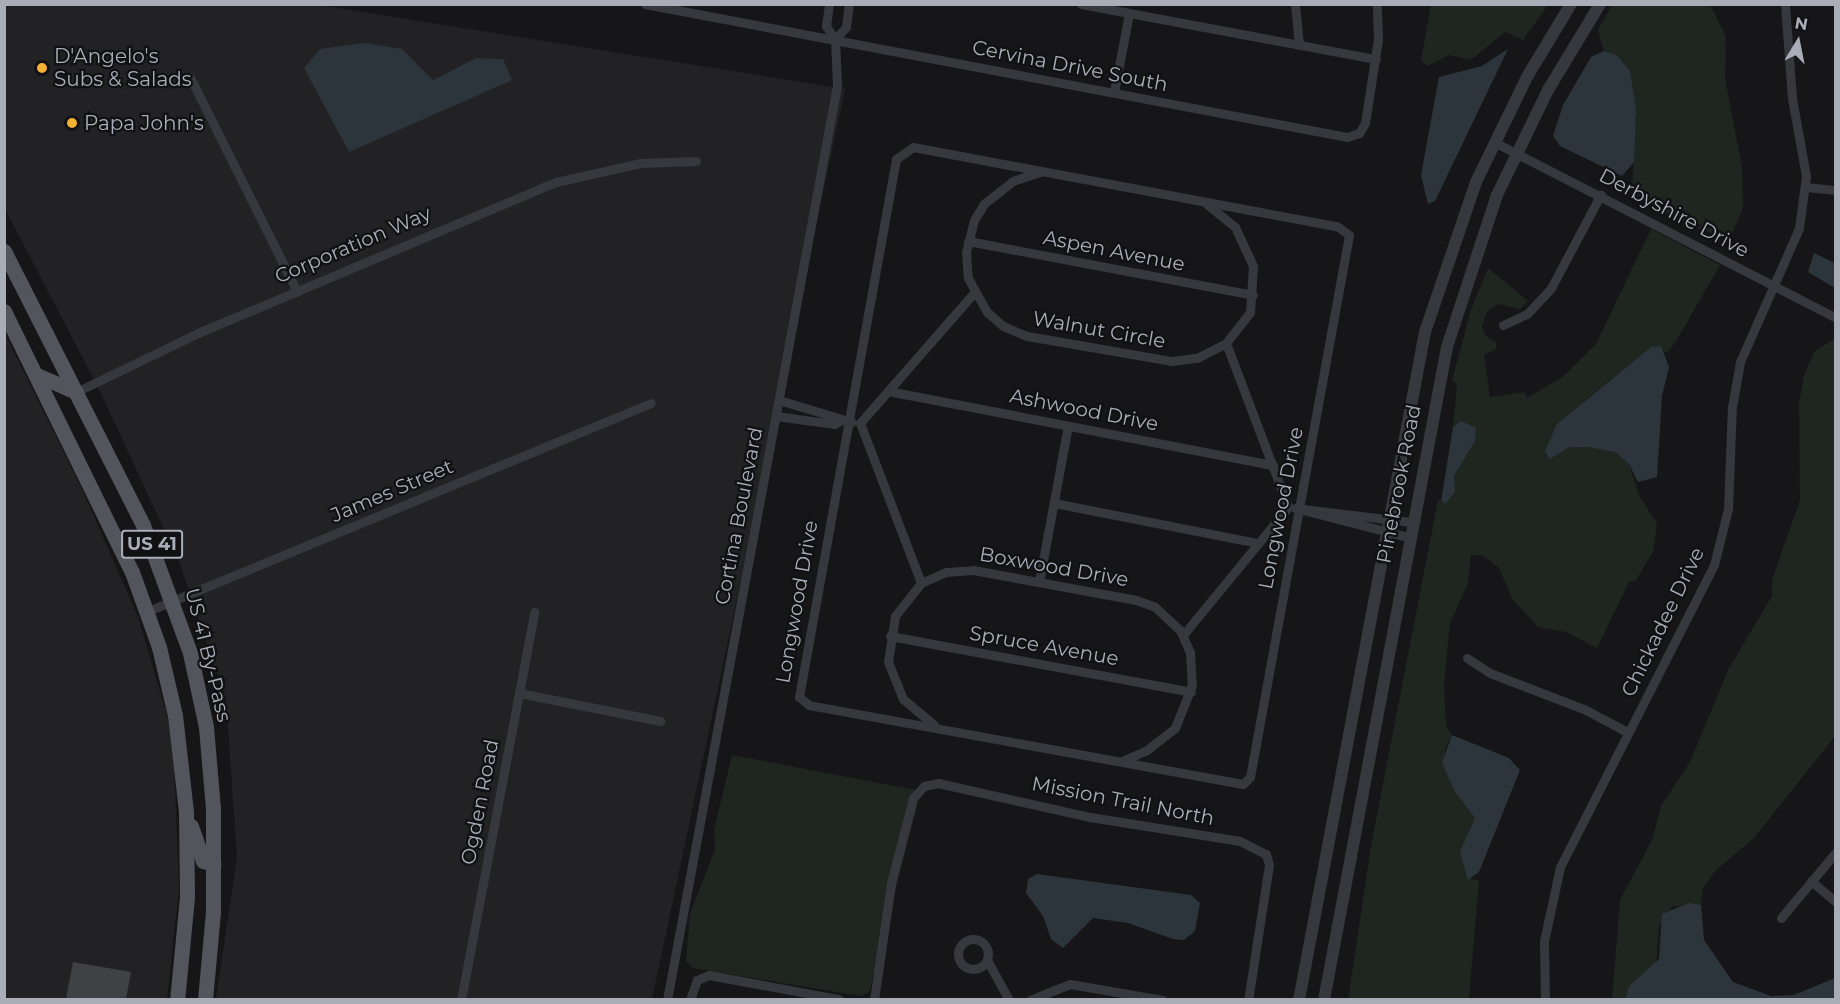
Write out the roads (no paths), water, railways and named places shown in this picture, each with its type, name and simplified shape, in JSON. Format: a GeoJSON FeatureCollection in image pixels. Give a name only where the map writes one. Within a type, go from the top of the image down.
{"type":"FeatureCollection","features":[{"type":"Feature","properties":{"kind":"main road","name":"US 41 By-Pass"},"geometry":{"type":"LineString","coordinates":[[4,251],[143,525],[174,601],[206,727],[214,864],[205,999]]}},
{"type":"Feature","properties":{"kind":"main road"},"geometry":{"type":"LineString","coordinates":[[4,260],[19,280]]}},
{"type":"Feature","properties":{"kind":"main road","name":"US 41"},"geometry":{"type":"LineString","coordinates":[[4,311],[38,375],[148,611],[175,715],[186,812],[187,897],[177,999]]}},
{"type":"Feature","properties":{"kind":"main road"},"geometry":{"type":"LineString","coordinates":[[38,375],[76,392]]}},
{"type":"Feature","properties":{"kind":"main road"},"geometry":{"type":"LineString","coordinates":[[186,812],[202,861],[214,864]]}},
{"type":"Feature","properties":{"kind":"street","name":"Cervina Drive South"},"geometry":{"type":"LineString","coordinates":[[645,4],[1353,136],[1365,123],[1376,60],[1377,4]]}},
{"type":"Feature","properties":{"kind":"street","name":"Cortina Boulevard"},"geometry":{"type":"LineString","coordinates":[[667,999],[837,85],[835,39],[825,26],[829,4]]}},
{"type":"Feature","properties":{"kind":"street","name":"Cortina Boulevard"},"geometry":{"type":"LineString","coordinates":[[835,39],[846,27],[849,4]]}},
{"type":"Feature","properties":{"kind":"street"},"geometry":{"type":"LineString","coordinates":[[1081,4],[1376,60]]}},
{"type":"Feature","properties":{"kind":"street"},"geometry":{"type":"LineString","coordinates":[[1295,4],[1299,45]]}},
{"type":"Feature","properties":{"kind":"street","name":"Pinebrook Road"},"geometry":{"type":"LineString","coordinates":[[1299,999],[1387,518],[1434,299],[1494,142],[1570,4]]}},
{"type":"Feature","properties":{"kind":"street","name":"Pinebrook Road"},"geometry":{"type":"LineString","coordinates":[[1324,999],[1408,537],[1457,310],[1517,153],[1600,4]]}},
{"type":"Feature","properties":{"kind":"street","name":"Chickadee Drive"},"geometry":{"type":"LineString","coordinates":[[1545,999],[1544,941],[1555,882],[1627,732],[1707,581],[1719,549],[1730,494],[1735,384],[1747,341],[1794,244],[1806,187],[1791,88],[1785,4]]}},
{"type":"Feature","properties":{"kind":"street"},"geometry":{"type":"LineString","coordinates":[[1114,92],[1129,13]]}},
{"type":"Feature","properties":{"kind":"street"},"geometry":{"type":"LineString","coordinates":[[190,77],[297,292]]}},
{"type":"Feature","properties":{"kind":"street","name":"Derbyshire Drive"},"geometry":{"type":"LineString","coordinates":[[1494,142],[1601,194],[1836,318]]}},
{"type":"Feature","properties":{"kind":"street","name":"Longwood Drive"},"geometry":{"type":"LineString","coordinates":[[914,147],[1201,201],[1337,226],[1350,238],[1249,780],[1236,785],[809,705],[799,697],[845,420],[899,154],[914,147]]}},
{"type":"Feature","properties":{"kind":"street","name":"Corporation Way"},"geometry":{"type":"LineString","coordinates":[[76,392],[297,292],[556,182],[640,163],[696,160]]}},
{"type":"Feature","properties":{"kind":"street","name":"Walnut Circle"},"geometry":{"type":"LineString","coordinates":[[1048,171],[1025,176],[996,192],[979,212],[968,241],[967,269],[974,293],[995,320],[1027,336],[1171,361],[1197,358],[1226,343],[1244,323],[1253,295],[1253,266],[1244,241],[1228,219],[1201,201]]}},
{"type":"Feature","properties":{"kind":"street"},"geometry":{"type":"LineString","coordinates":[[1806,187],[1836,190]]}},
{"type":"Feature","properties":{"kind":"street"},"geometry":{"type":"LineString","coordinates":[[1503,325],[1527,314],[1551,288],[1601,194]]}},
{"type":"Feature","properties":{"kind":"street","name":"Aspen Avenue"},"geometry":{"type":"LineString","coordinates":[[968,241],[1253,295]]}},
{"type":"Feature","properties":{"kind":"street"},"geometry":{"type":"LineString","coordinates":[[860,423],[974,293]]}},
{"type":"Feature","properties":{"kind":"street"},"geometry":{"type":"LineString","coordinates":[[1226,343],[1288,507]]}},
{"type":"Feature","properties":{"kind":"street","name":"Ashwood Drive"},"geometry":{"type":"LineString","coordinates":[[888,391],[1273,465]]}},
{"type":"Feature","properties":{"kind":"street"},"geometry":{"type":"LineString","coordinates":[[779,400],[836,414],[845,420],[860,423]]}},
{"type":"Feature","properties":{"kind":"street","name":"James Street"},"geometry":{"type":"LineString","coordinates":[[148,611],[651,403]]}},
{"type":"Feature","properties":{"kind":"street"},"geometry":{"type":"LineString","coordinates":[[776,416],[834,424],[845,420]]}},
{"type":"Feature","properties":{"kind":"street"},"geometry":{"type":"LineString","coordinates":[[860,423],[921,583],[898,609],[890,636],[888,662],[898,690],[915,712],[949,731]]}},
{"type":"Feature","properties":{"kind":"street"},"geometry":{"type":"LineString","coordinates":[[1040,582],[1068,426]]}},
{"type":"Feature","properties":{"kind":"street"},"geometry":{"type":"LineString","coordinates":[[1054,503],[1258,543]]}},
{"type":"Feature","properties":{"kind":"street"},"geometry":{"type":"LineString","coordinates":[[1288,507],[1411,522]]}},
{"type":"Feature","properties":{"kind":"street"},"geometry":{"type":"LineString","coordinates":[[1183,635],[1288,507]]}},
{"type":"Feature","properties":{"kind":"street"},"geometry":{"type":"LineString","coordinates":[[1299,509],[1408,537]]}},
{"type":"Feature","properties":{"kind":"street","name":"Boxwood Drive"},"geometry":{"type":"LineString","coordinates":[[921,583],[965,569],[1147,603],[1169,617],[1183,635],[1192,661],[1191,692],[1182,718],[1169,734],[1133,758],[1111,761]]}},
{"type":"Feature","properties":{"kind":"street","name":"Ogden Road"},"geometry":{"type":"LineString","coordinates":[[461,999],[534,612]]}},
{"type":"Feature","properties":{"kind":"street","name":"Spruce Avenue"},"geometry":{"type":"LineString","coordinates":[[890,636],[1191,692]]}},
{"type":"Feature","properties":{"kind":"street"},"geometry":{"type":"LineString","coordinates":[[1467,658],[1490,673],[1584,709],[1627,732]]}},
{"type":"Feature","properties":{"kind":"street"},"geometry":{"type":"LineString","coordinates":[[519,693],[660,721]]}},
{"type":"Feature","properties":{"kind":"street","name":"Mission Trail North"},"geometry":{"type":"LineString","coordinates":[[874,999],[891,883],[913,798],[924,786],[948,783],[1062,812],[1240,841],[1266,854],[1269,865],[1248,999]]}},
{"type":"Feature","properties":{"kind":"street"},"geometry":{"type":"LineString","coordinates":[[1781,918],[1836,852]]}},
{"type":"Feature","properties":{"kind":"street"},"geometry":{"type":"LineString","coordinates":[[1811,881],[1836,902]]}},
{"type":"Feature","properties":{"kind":"street"},"geometry":{"type":"LineString","coordinates":[[987,960],[1009,999]]}},
{"type":"Feature","properties":{"kind":"street"},"geometry":{"type":"LineString","coordinates":[[690,999],[697,980],[709,975],[839,999]]}},
{"type":"Feature","properties":{"kind":"street"},"geometry":{"type":"LineString","coordinates":[[1030,999],[1070,984],[1163,999]]}},
{"type":"Feature","properties":{"kind":"place","name":"D'Angelo's Subs & Salads"},"geometry":{"type":"Point","coordinates":[42,68]}},
{"type":"Feature","properties":{"kind":"place","name":"Papa John's"},"geometry":{"type":"Point","coordinates":[72,123]}}]}
